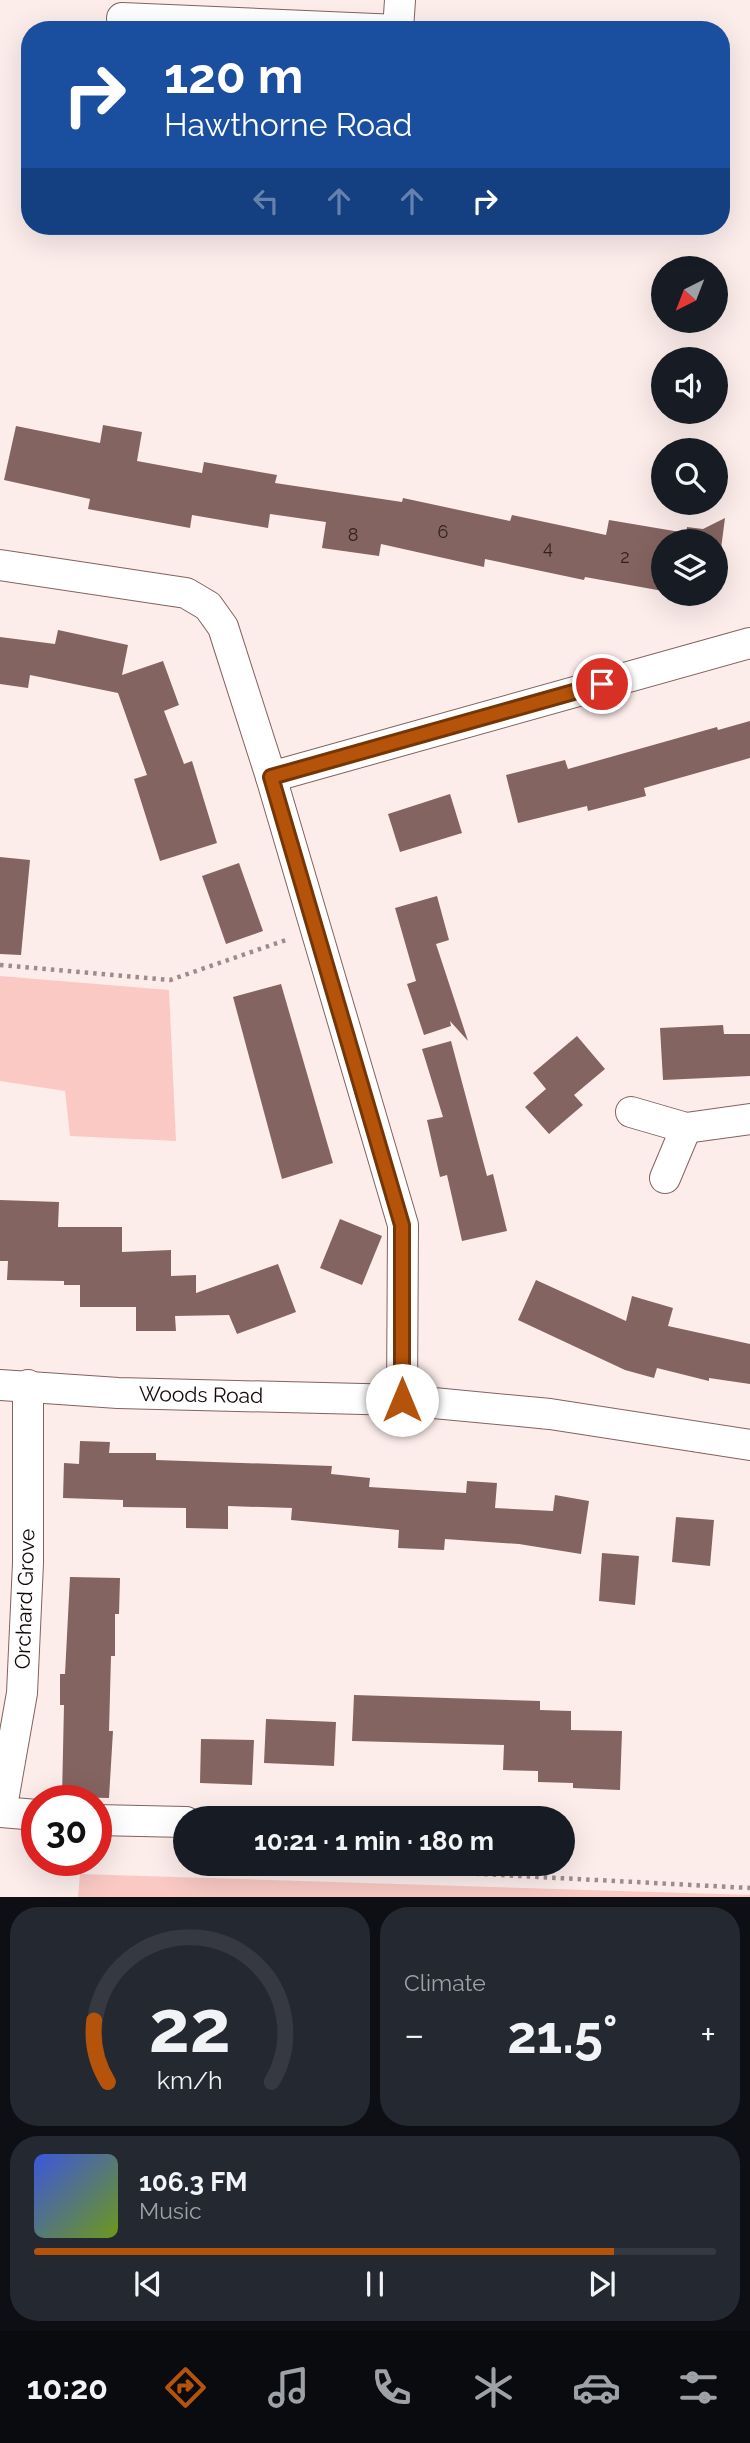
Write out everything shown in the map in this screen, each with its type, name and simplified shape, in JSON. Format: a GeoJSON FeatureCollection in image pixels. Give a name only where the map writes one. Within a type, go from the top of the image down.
{"type":"FeatureCollection","features":[{"type":"Feature","properties":{"kind":"street"},"geometry":{"type":"LineString","coordinates":[[400,0],[400,21]]}},
{"type":"Feature","properties":{"kind":"street"},"geometry":{"type":"LineString","coordinates":[[122,18],[192,21]]}},
{"type":"Feature","properties":{"kind":"street"},"geometry":{"type":"LineString","coordinates":[[0,565],[186,593],[208,606],[223,627],[271,777],[402,1225],[402,1400]]}},
{"type":"Feature","properties":{"kind":"street"},"geometry":{"type":"LineString","coordinates":[[271,777],[750,643]]}},
{"type":"Feature","properties":{"kind":"street"},"geometry":{"type":"LineString","coordinates":[[631,1112],[686,1128],[750,1119]]}},
{"type":"Feature","properties":{"kind":"street"},"geometry":{"type":"LineString","coordinates":[[665,1178],[686,1128]]}},
{"type":"Feature","properties":{"kind":"street","name":"Woods Road"},"geometry":{"type":"LineString","coordinates":[[14,1385],[118,1393],[402,1400],[550,1414],[750,1445]]}},
{"type":"Feature","properties":{"kind":"street","name":"Orchard Grove"},"geometry":{"type":"LineString","coordinates":[[14,1385],[28,1563],[22,1693],[0,1812],[21,1814]]}},
{"type":"Feature","properties":{"kind":"street"},"geometry":{"type":"LineString","coordinates":[[112,1820],[173,1822]]}},
{"type":"Feature","properties":{"kind":"path"},"geometry":{"type":"LineString","coordinates":[[0,965],[170,980],[316,929]]}},
{"type":"Feature","properties":{"kind":"path"},"geometry":{"type":"LineString","coordinates":[[520,1876],[750,1888]]}},
{"type":"Feature","properties":{"kind":"shaded area"},"geometry":{"type":"Polygon","coordinates":[[[0,976],[169,990],[176,1141],[70,1136],[65,1091],[0,1081],[0,976]]]}},
{"type":"Feature","properties":{"kind":"shaded area"},"geometry":{"type":"Polygon","coordinates":[[[112,1875],[750,1895],[750,1897],[78,1897],[80,1876],[112,1875]]]}},
{"type":"Feature","properties":{"kind":"building"},"geometry":{"type":"Polygon","coordinates":[[[103,425],[142,432],[137,461],[202,473],[204,462],[277,475],[275,483],[402,502],[403,498],[510,521],[512,515],[606,535],[609,520],[662,529],[651,529],[651,589],[585,577],[584,580],[485,559],[484,567],[381,544],[379,556],[322,548],[326,522],[270,514],[268,528],[192,515],[190,528],[88,509],[90,499],[4,480],[16,426],[100,443],[103,425]]]}},
{"type":"Feature","properties":{"kind":"building"},"geometry":{"type":"Polygon","coordinates":[[[725,518],[724,529],[703,529],[725,518]]]}},
{"type":"Feature","properties":{"kind":"building"},"geometry":{"type":"Polygon","coordinates":[[[58,630],[128,645],[122,675],[163,661],[179,705],[164,711],[184,764],[192,761],[217,843],[160,861],[134,779],[147,775],[118,693],[30,675],[28,688],[0,684],[0,637],[55,644],[58,630]]]}},
{"type":"Feature","properties":{"kind":"building"},"geometry":{"type":"Polygon","coordinates":[[[750,721],[750,758],[644,788],[646,796],[588,811],[587,806],[518,823],[506,775],[565,760],[568,769],[717,727],[718,730],[750,721]]]}},
{"type":"Feature","properties":{"kind":"building"},"geometry":{"type":"Polygon","coordinates":[[[450,794],[462,833],[400,852],[388,814],[450,794]]]}},
{"type":"Feature","properties":{"kind":"building"},"geometry":{"type":"Polygon","coordinates":[[[0,857],[30,860],[21,955],[0,954],[0,857]]]}},
{"type":"Feature","properties":{"kind":"building"},"geometry":{"type":"Polygon","coordinates":[[[239,863],[263,931],[226,944],[202,876],[239,863]]]}},
{"type":"Feature","properties":{"kind":"building"},"geometry":{"type":"Polygon","coordinates":[[[437,896],[449,940],[436,944],[468,1041],[450,1021],[451,1026],[424,1035],[407,984],[416,981],[395,908],[437,896]]]}},
{"type":"Feature","properties":{"kind":"building"},"geometry":{"type":"Polygon","coordinates":[[[281,984],[333,1163],[282,1179],[233,997],[281,984]]]}},
{"type":"Feature","properties":{"kind":"building"},"geometry":{"type":"Polygon","coordinates":[[[723,1025],[724,1034],[750,1034],[750,1076],[663,1080],[660,1028],[723,1025]]]}},
{"type":"Feature","properties":{"kind":"building"},"geometry":{"type":"Polygon","coordinates":[[[577,1036],[605,1069],[574,1095],[583,1105],[549,1134],[525,1107],[546,1089],[533,1073],[577,1036]]]}},
{"type":"Feature","properties":{"kind":"building"},"geometry":{"type":"Polygon","coordinates":[[[451,1041],[487,1176],[493,1174],[507,1231],[462,1241],[447,1175],[440,1177],[427,1120],[443,1117],[422,1049],[451,1041]]]}},
{"type":"Feature","properties":{"kind":"building"},"geometry":{"type":"Polygon","coordinates":[[[0,1200],[59,1202],[58,1227],[122,1227],[122,1252],[171,1250],[171,1276],[196,1275],[196,1293],[278,1264],[296,1312],[237,1334],[229,1315],[175,1316],[176,1331],[136,1331],[136,1307],[80,1307],[80,1285],[64,1285],[64,1281],[7,1280],[8,1261],[0,1261],[0,1200]]]}},
{"type":"Feature","properties":{"kind":"building"},"geometry":{"type":"Polygon","coordinates":[[[340,1219],[382,1236],[362,1285],[320,1268],[340,1219]]]}},
{"type":"Feature","properties":{"kind":"building"},"geometry":{"type":"Polygon","coordinates":[[[536,1280],[626,1321],[632,1296],[673,1308],[668,1326],[750,1344],[750,1384],[709,1378],[709,1381],[657,1368],[654,1378],[625,1370],[518,1320],[536,1280]]]}},
{"type":"Feature","properties":{"kind":"building"},"geometry":{"type":"Polygon","coordinates":[[[80,1441],[110,1442],[109,1453],[156,1453],[156,1460],[332,1466],[331,1474],[370,1478],[369,1487],[466,1493],[467,1481],[497,1483],[495,1508],[553,1511],[555,1495],[589,1501],[581,1554],[519,1544],[445,1539],[444,1550],[398,1548],[399,1530],[291,1520],[292,1508],[228,1506],[228,1529],[186,1528],[186,1508],[123,1507],[123,1500],[63,1498],[64,1463],[79,1464],[80,1441]]]}},
{"type":"Feature","properties":{"kind":"building"},"geometry":{"type":"Polygon","coordinates":[[[676,1517],[714,1520],[710,1566],[672,1562],[676,1517]]]}},
{"type":"Feature","properties":{"kind":"building"},"geometry":{"type":"Polygon","coordinates":[[[602,1553],[639,1556],[635,1605],[599,1601],[602,1553]]]}},
{"type":"Feature","properties":{"kind":"building"},"geometry":{"type":"Polygon","coordinates":[[[70,1577],[120,1578],[119,1614],[115,1614],[115,1656],[111,1656],[109,1731],[113,1731],[110,1785],[62,1785],[64,1705],[60,1705],[60,1674],[65,1674],[70,1577]]]}},
{"type":"Feature","properties":{"kind":"building"},"geometry":{"type":"Polygon","coordinates":[[[354,1695],[540,1701],[540,1710],[571,1711],[571,1730],[622,1731],[620,1790],[573,1788],[573,1783],[538,1782],[538,1771],[503,1770],[504,1745],[352,1741],[354,1695]]]}},
{"type":"Feature","properties":{"kind":"building"},"geometry":{"type":"Polygon","coordinates":[[[266,1719],[336,1722],[334,1766],[264,1763],[266,1719]]]}},
{"type":"Feature","properties":{"kind":"building"},"geometry":{"type":"Polygon","coordinates":[[[201,1739],[254,1740],[252,1785],[200,1783],[201,1739]]]}},
{"type":"Feature","properties":{"kind":"route"},"geometry":{"type":"LineString","coordinates":[[402,1400],[402,1225],[271,777],[602,684]]}}]}
